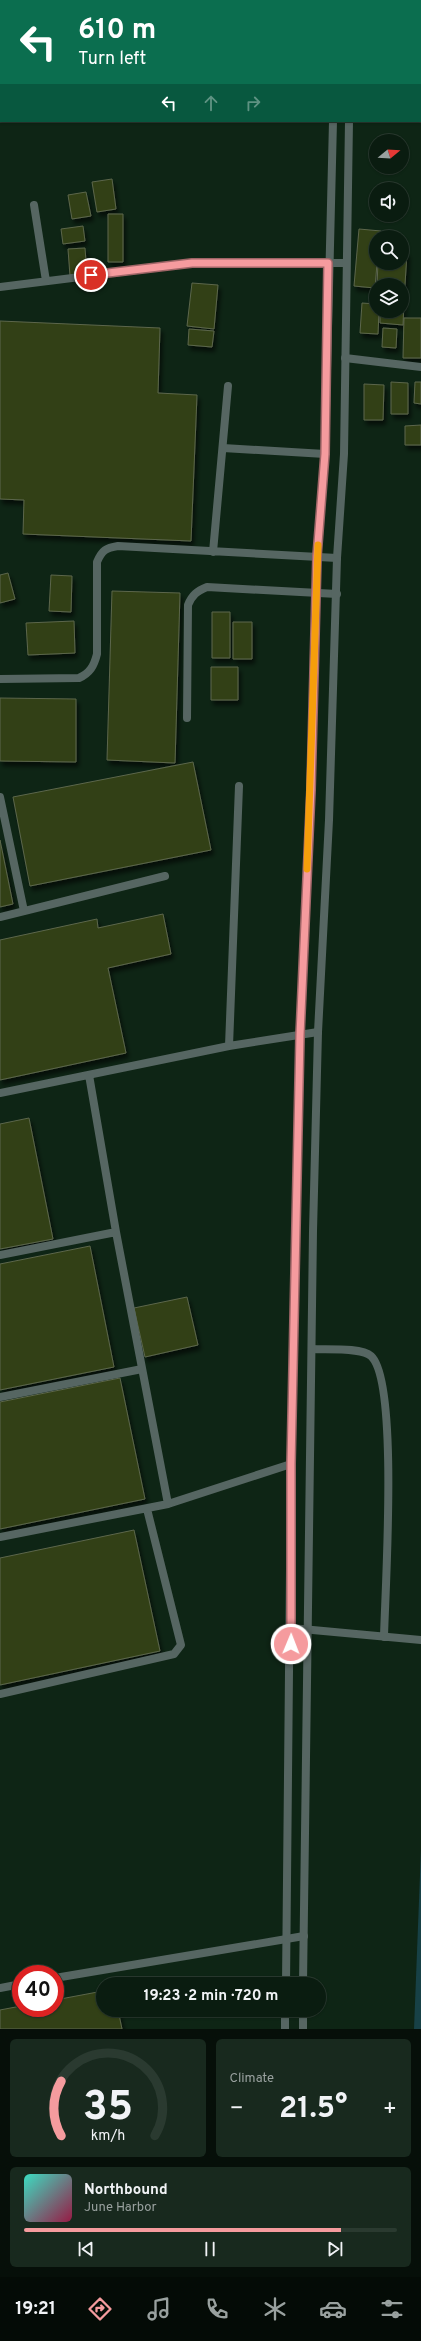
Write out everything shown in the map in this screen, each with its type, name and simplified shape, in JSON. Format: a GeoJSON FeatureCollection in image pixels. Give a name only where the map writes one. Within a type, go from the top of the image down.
{"type":"FeatureCollection","features":[{"type":"Feature","properties":{"kind":"street"},"geometry":{"type":"LineString","coordinates":[[286,1977],[291,1628],[291,1464],[300,1035],[317,593],[317,556],[325,454],[328,263],[333,122]]}},
{"type":"Feature","properties":{"kind":"street"},"geometry":{"type":"LineString","coordinates":[[303,1977],[318,1032],[329,820],[337,558],[344,454],[345,263],[349,122]]}},
{"type":"Feature","properties":{"kind":"street"},"geometry":{"type":"LineString","coordinates":[[34,205],[46,281]]}},
{"type":"Feature","properties":{"kind":"street"},"geometry":{"type":"LineString","coordinates":[[0,287],[192,263],[345,263]]}},
{"type":"Feature","properties":{"kind":"street"},"geometry":{"type":"LineString","coordinates":[[345,358],[421,367]]}},
{"type":"Feature","properties":{"kind":"street"},"geometry":{"type":"LineString","coordinates":[[213,552],[228,386]]}},
{"type":"Feature","properties":{"kind":"street"},"geometry":{"type":"LineString","coordinates":[[223,448],[325,454]]}},
{"type":"Feature","properties":{"kind":"street"},"geometry":{"type":"LineString","coordinates":[[0,679],[79,678],[88,674],[94,665],[97,654],[97,562],[102,551],[107,548],[118,546],[337,558]]}},
{"type":"Feature","properties":{"kind":"street"},"geometry":{"type":"LineString","coordinates":[[187,718],[188,605],[192,596],[206,586],[337,594]]}},
{"type":"Feature","properties":{"kind":"street"},"geometry":{"type":"LineString","coordinates":[[229,1046],[240,786]]}},
{"type":"Feature","properties":{"kind":"street"},"geometry":{"type":"LineString","coordinates":[[0,797],[24,911]]}},
{"type":"Feature","properties":{"kind":"street"},"geometry":{"type":"LineString","coordinates":[[0,917],[165,876]]}},
{"type":"Feature","properties":{"kind":"street"},"geometry":{"type":"LineString","coordinates":[[0,1093],[229,1046],[318,1032]]}},
{"type":"Feature","properties":{"kind":"street"},"geometry":{"type":"LineString","coordinates":[[89,1075],[116,1232],[168,1504]]}},
{"type":"Feature","properties":{"kind":"street"},"geometry":{"type":"LineString","coordinates":[[0,1255],[116,1232]]}},
{"type":"Feature","properties":{"kind":"street"},"geometry":{"type":"LineString","coordinates":[[312,1349],[362,1351],[370,1355],[380,1369],[388,1430],[384,1637]]}},
{"type":"Feature","properties":{"kind":"street"},"geometry":{"type":"LineString","coordinates":[[0,1397],[142,1369]]}},
{"type":"Feature","properties":{"kind":"street"},"geometry":{"type":"LineString","coordinates":[[0,1537],[168,1504],[291,1464]]}},
{"type":"Feature","properties":{"kind":"street"},"geometry":{"type":"LineString","coordinates":[[0,1694],[174,1654],[179,1650],[181,1645],[147,1509]]}},
{"type":"Feature","properties":{"kind":"street"},"geometry":{"type":"LineString","coordinates":[[291,1628],[421,1640]]}},
{"type":"Feature","properties":{"kind":"street"},"geometry":{"type":"LineString","coordinates":[[64,1976],[304,1936]]}},
{"type":"Feature","properties":{"kind":"street"},"geometry":{"type":"LineString","coordinates":[[0,1988],[12,1986]]}},
{"type":"Feature","properties":{"kind":"street"},"geometry":{"type":"LineString","coordinates":[[285,2017],[285,2029]]}},
{"type":"Feature","properties":{"kind":"street"},"geometry":{"type":"LineString","coordinates":[[303,2017],[303,2029]]}},
{"type":"Feature","properties":{"kind":"water"},"geometry":{"type":"Polygon","coordinates":[[[421,1849],[421,2029],[414,2029],[421,1849]]]}},
{"type":"Feature","properties":{"kind":"building"},"geometry":{"type":"Polygon","coordinates":[[[112,179],[116,209],[97,212],[92,182],[112,179]]]}},
{"type":"Feature","properties":{"kind":"building"},"geometry":{"type":"Polygon","coordinates":[[[86,192],[91,216],[72,219],[68,195],[86,192]]]}},
{"type":"Feature","properties":{"kind":"building"},"geometry":{"type":"Polygon","coordinates":[[[108,214],[123,214],[123,262],[108,262],[108,214]]]}},
{"type":"Feature","properties":{"kind":"building"},"geometry":{"type":"Polygon","coordinates":[[[83,226],[85,241],[63,244],[61,229],[83,226]]]}},
{"type":"Feature","properties":{"kind":"building"},"geometry":{"type":"Polygon","coordinates":[[[359,229],[370,230],[369,270],[376,270],[376,278],[369,278],[369,287],[354,286],[359,229]]]}},
{"type":"Feature","properties":{"kind":"building"},"geometry":{"type":"Polygon","coordinates":[[[85,248],[87,275],[70,276],[68,249],[85,248]]]}},
{"type":"Feature","properties":{"kind":"building"},"geometry":{"type":"Polygon","coordinates":[[[378,270],[406,270],[405,278],[377,278],[378,270]]]}},
{"type":"Feature","properties":{"kind":"building"},"geometry":{"type":"Polygon","coordinates":[[[192,283],[218,285],[214,329],[187,326],[192,283]]]}},
{"type":"Feature","properties":{"kind":"building"},"geometry":{"type":"Polygon","coordinates":[[[362,303],[369,304],[369,318],[379,318],[378,334],[360,333],[362,303]]]}},
{"type":"Feature","properties":{"kind":"building"},"geometry":{"type":"Polygon","coordinates":[[[380,318],[403,318],[403,325],[380,323],[380,318]]]}},
{"type":"Feature","properties":{"kind":"building"},"geometry":{"type":"Polygon","coordinates":[[[404,318],[421,318],[421,358],[403,358],[404,318]]]}},
{"type":"Feature","properties":{"kind":"building"},"geometry":{"type":"Polygon","coordinates":[[[0,321],[160,328],[158,393],[197,395],[191,541],[23,534],[24,500],[0,499],[0,321]]]}},
{"type":"Feature","properties":{"kind":"building"},"geometry":{"type":"Polygon","coordinates":[[[383,328],[397,329],[396,348],[382,347],[383,328]]]}},
{"type":"Feature","properties":{"kind":"building"},"geometry":{"type":"Polygon","coordinates":[[[189,329],[214,331],[212,347],[188,345],[189,329]]]}},
{"type":"Feature","properties":{"kind":"building"},"geometry":{"type":"Polygon","coordinates":[[[391,382],[408,383],[408,414],[391,414],[391,382]]]}},
{"type":"Feature","properties":{"kind":"building"},"geometry":{"type":"Polygon","coordinates":[[[415,382],[421,382],[421,404],[414,403],[415,382]]]}},
{"type":"Feature","properties":{"kind":"building"},"geometry":{"type":"Polygon","coordinates":[[[364,384],[384,385],[383,420],[364,420],[364,384]]]}},
{"type":"Feature","properties":{"kind":"building"},"geometry":{"type":"Polygon","coordinates":[[[421,425],[421,445],[405,445],[405,426],[421,425]]]}},
{"type":"Feature","properties":{"kind":"building"},"geometry":{"type":"Polygon","coordinates":[[[8,573],[15,599],[0,603],[0,575],[8,573]]]}},
{"type":"Feature","properties":{"kind":"building"},"geometry":{"type":"Polygon","coordinates":[[[51,575],[72,576],[71,612],[49,611],[51,575]]]}},
{"type":"Feature","properties":{"kind":"building"},"geometry":{"type":"Polygon","coordinates":[[[112,591],[180,593],[175,763],[107,760],[112,591]]]}},
{"type":"Feature","properties":{"kind":"building"},"geometry":{"type":"Polygon","coordinates":[[[212,612],[230,612],[230,658],[212,658],[212,612]]]}},
{"type":"Feature","properties":{"kind":"building"},"geometry":{"type":"Polygon","coordinates":[[[74,621],[75,653],[28,655],[26,623],[74,621]]]}},
{"type":"Feature","properties":{"kind":"building"},"geometry":{"type":"Polygon","coordinates":[[[233,622],[252,622],[252,659],[233,659],[233,622]]]}},
{"type":"Feature","properties":{"kind":"building"},"geometry":{"type":"Polygon","coordinates":[[[211,667],[238,667],[238,700],[211,700],[211,667]]]}},
{"type":"Feature","properties":{"kind":"building"},"geometry":{"type":"Polygon","coordinates":[[[0,698],[76,699],[76,762],[0,761],[0,698]]]}},
{"type":"Feature","properties":{"kind":"building"},"geometry":{"type":"Polygon","coordinates":[[[193,762],[211,850],[30,886],[13,797],[193,762]]]}},
{"type":"Feature","properties":{"kind":"building"},"geometry":{"type":"Polygon","coordinates":[[[0,840],[13,904],[0,907],[0,840]]]}},
{"type":"Feature","properties":{"kind":"building"},"geometry":{"type":"Polygon","coordinates":[[[163,914],[171,954],[108,968],[126,1053],[0,1080],[0,940],[97,919],[98,928],[163,914]]]}},
{"type":"Feature","properties":{"kind":"building"},"geometry":{"type":"Polygon","coordinates":[[[29,1118],[53,1239],[0,1249],[0,1124],[29,1118]]]}},
{"type":"Feature","properties":{"kind":"building"},"geometry":{"type":"Polygon","coordinates":[[[90,1246],[114,1367],[0,1390],[0,1264],[90,1246]]]}},
{"type":"Feature","properties":{"kind":"building"},"geometry":{"type":"Polygon","coordinates":[[[187,1297],[198,1345],[145,1357],[134,1308],[187,1297]]]}},
{"type":"Feature","properties":{"kind":"building"},"geometry":{"type":"Polygon","coordinates":[[[120,1378],[145,1499],[0,1529],[0,1402],[120,1378]]]}},
{"type":"Feature","properties":{"kind":"building"},"geometry":{"type":"Polygon","coordinates":[[[134,1530],[160,1651],[0,1685],[0,1558],[134,1530]]]}},
{"type":"Feature","properties":{"kind":"building"},"geometry":{"type":"Polygon","coordinates":[[[96,1992],[96,2017],[119,2017],[122,2029],[0,2029],[0,2010],[12,2008],[12,2017],[64,2017],[64,1998],[96,1992]]]}},
{"type":"Feature","properties":{"kind":"slow traffic"},"geometry":{"type":"LineString","coordinates":[[307,869],[311,790],[318,545]]}},
{"type":"Feature","properties":{"kind":"route"},"geometry":{"type":"LineString","coordinates":[[91,275],[192,263],[328,263],[325,454],[317,556],[311,790],[300,1035],[291,1464],[291,1644]]}}]}
